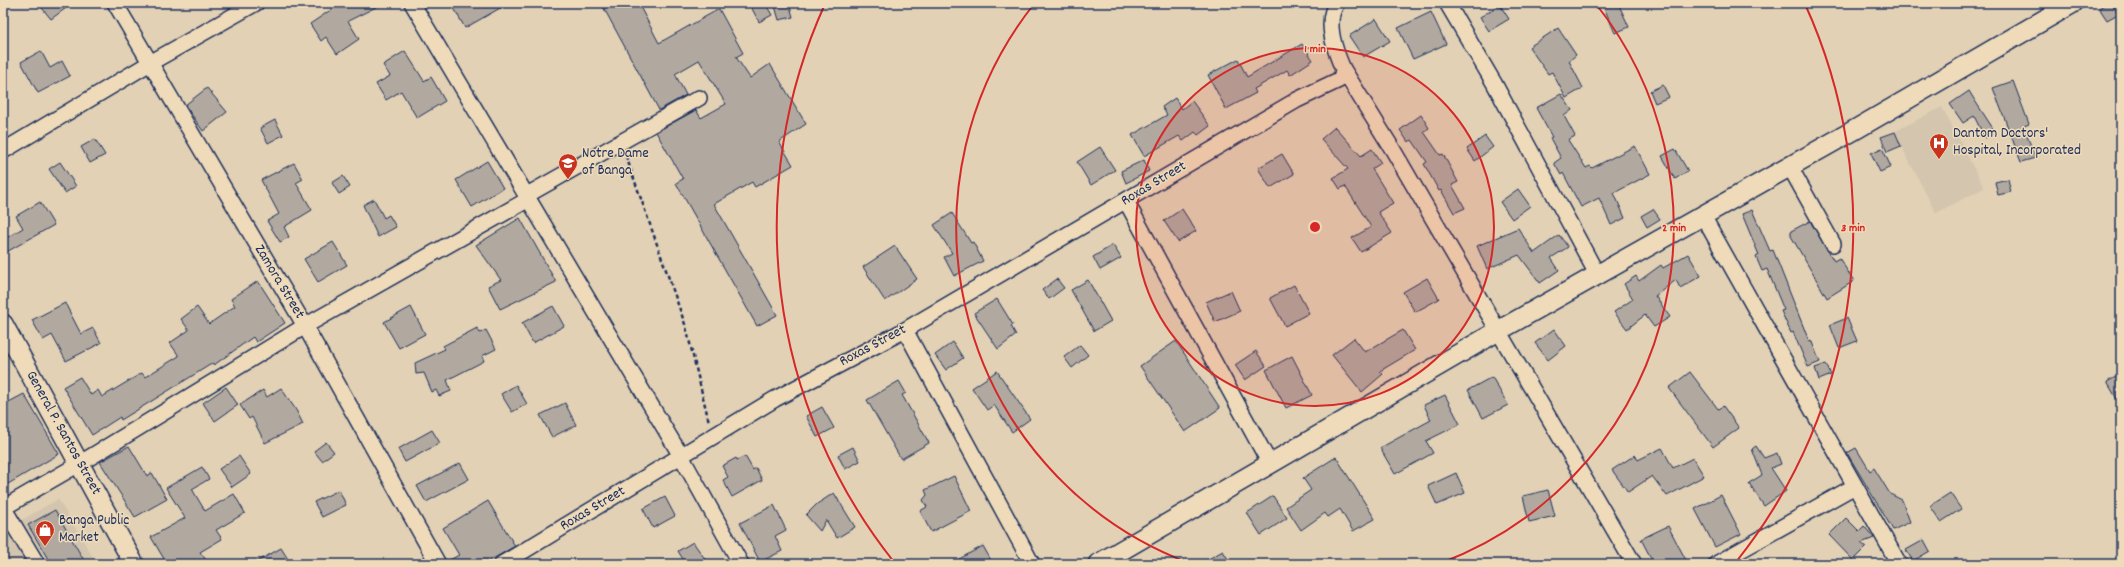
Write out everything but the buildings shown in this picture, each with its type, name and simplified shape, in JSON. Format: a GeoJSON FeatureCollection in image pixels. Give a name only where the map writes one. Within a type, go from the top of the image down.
{"type":"FeatureCollection","features":[{"type":"Feature","properties":{"kind":"main road"},"geometry":{"type":"LineString","coordinates":[[1098,564],[1498,331],[1790,167],[2073,3]]}},
{"type":"Feature","properties":{"kind":"main road","name":"General P. Santos Street"},"geometry":{"type":"LineString","coordinates":[[3,324],[134,564]]}},
{"type":"Feature","properties":{"kind":"street","name":"Zamora Street"},"geometry":{"type":"LineString","coordinates":[[115,3],[305,326],[438,564]]}},
{"type":"Feature","properties":{"kind":"street"},"geometry":{"type":"LineString","coordinates":[[3,151],[150,63],[256,3]]}},
{"type":"Feature","properties":{"kind":"street"},"geometry":{"type":"LineString","coordinates":[[412,3],[681,456],[741,564]]}},
{"type":"Feature","properties":{"kind":"street"},"geometry":{"type":"LineString","coordinates":[[1337,3],[1331,14],[1331,28],[1336,51],[1343,69],[1393,150],[1634,564]]}},
{"type":"Feature","properties":{"kind":"street"},"geometry":{"type":"LineString","coordinates":[[1447,3],[1494,83],[1598,276]]}},
{"type":"Feature","properties":{"kind":"street","name":"Roxas Street"},"geometry":{"type":"LineString","coordinates":[[502,564],[775,399],[905,330],[1245,130],[1297,100],[1338,80],[1343,69]]}},
{"type":"Feature","properties":{"kind":"street"},"geometry":{"type":"LineString","coordinates":[[37,564],[3,508],[80,464],[305,326],[699,98]]}},
{"type":"Feature","properties":{"kind":"street"},"geometry":{"type":"LineString","coordinates":[[1790,167],[1833,244]]}},
{"type":"Feature","properties":{"kind":"street"},"geometry":{"type":"LineString","coordinates":[[1126,201],[1270,464]]}},
{"type":"Feature","properties":{"kind":"street"},"geometry":{"type":"LineString","coordinates":[[1703,216],[1899,564]]}},
{"type":"Feature","properties":{"kind":"street"},"geometry":{"type":"LineString","coordinates":[[905,330],[1032,564]]}},
{"type":"Feature","properties":{"kind":"street"},"geometry":{"type":"LineString","coordinates":[[1716,564],[1855,486]]}},
{"type":"Feature","properties":{"kind":"path"},"geometry":{"type":"LineString","coordinates":[[621,142],[686,327],[713,436]]}},
{"type":"Feature","properties":{"kind":"shaded area","name":"Dantom Doctors' Hospital, Incorporated"},"geometry":{"type":"Polygon","coordinates":[[[1942,107],[1984,188],[1936,213],[1894,132],[1942,107]]]}},
{"type":"Feature","properties":{"kind":"shaded area","name":"Banga Public Market"},"geometry":{"type":"Polygon","coordinates":[[[58,499],[97,564],[3,564],[3,531],[58,499]]]}},
{"type":"Feature","properties":{"kind":"place","name":"Dantom Doctors' Hospital, Incorporated"},"geometry":{"type":"Point","coordinates":[1939,160]}},
{"type":"Feature","properties":{"kind":"place","name":"Notre Dame of Banga"},"geometry":{"type":"Point","coordinates":[568,180]}},
{"type":"Feature","properties":{"kind":"place","name":"Banga Public Market"},"geometry":{"type":"Point","coordinates":[45,547]}}]}
